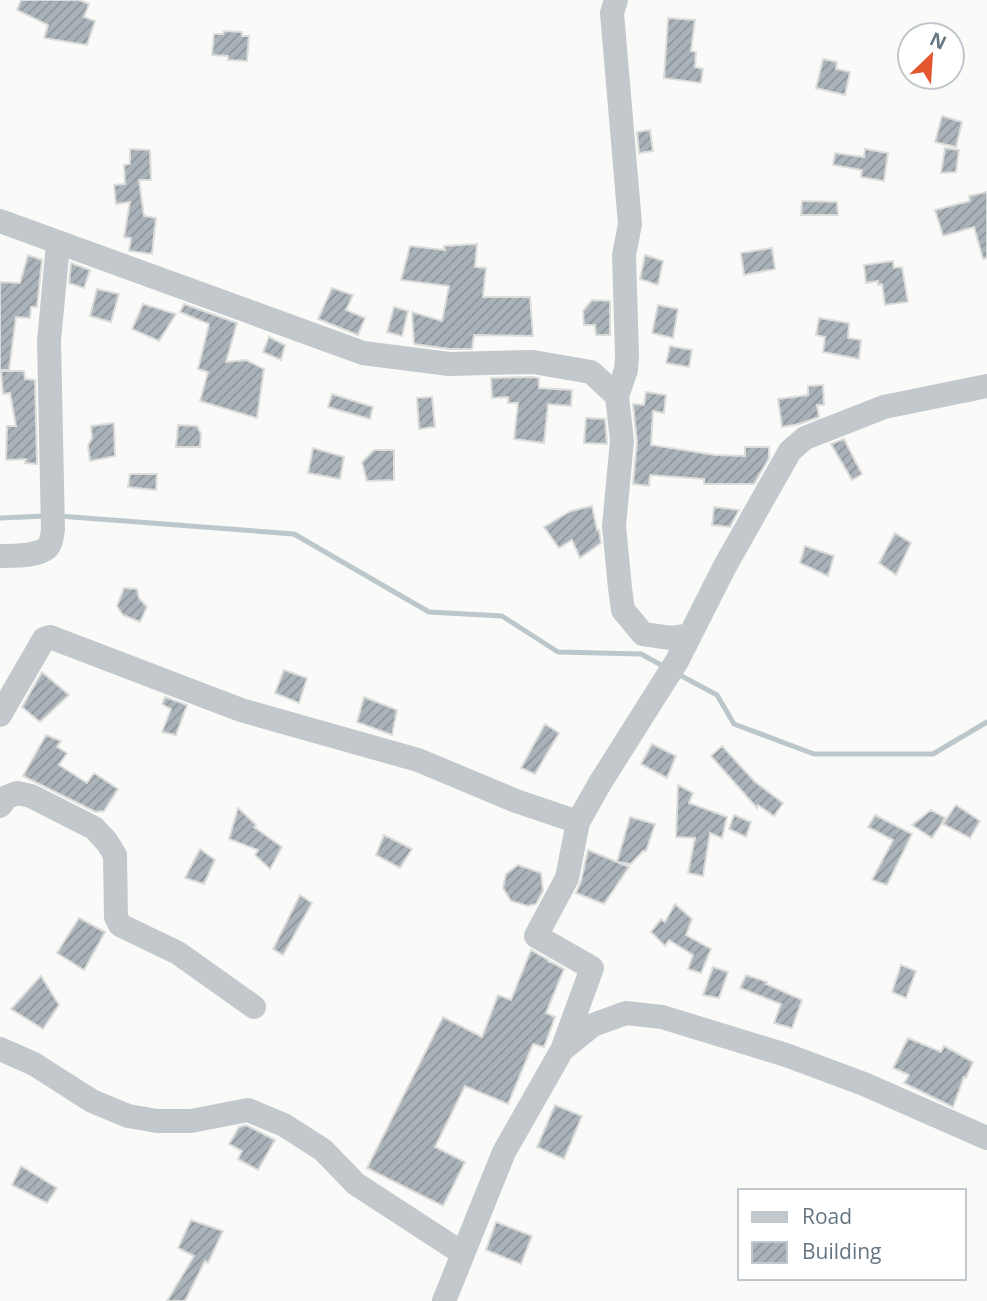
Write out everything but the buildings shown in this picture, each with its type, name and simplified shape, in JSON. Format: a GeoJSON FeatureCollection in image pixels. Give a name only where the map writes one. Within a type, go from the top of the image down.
{"type":"FeatureCollection","features":[{"type":"Feature","properties":{"kind":"street"},"geometry":{"type":"LineString","coordinates":[[615,0],[612,13],[630,224],[624,255],[627,356],[626,370],[617,397],[622,441],[614,526],[623,610],[642,634],[671,638],[690,635]]}},
{"type":"Feature","properties":{"kind":"street"},"geometry":{"type":"LineString","coordinates":[[0,221],[363,353],[449,364],[533,362],[591,372],[617,397]]}},
{"type":"Feature","properties":{"kind":"street"},"geometry":{"type":"LineString","coordinates":[[0,556],[22,556],[46,548],[52,540],[49,341],[58,244]]}},
{"type":"Feature","properties":{"kind":"street"},"geometry":{"type":"LineString","coordinates":[[444,1301],[504,1152],[562,1050],[592,968],[536,936],[567,878],[578,822],[677,662],[771,482],[790,451],[805,438],[884,407],[987,386]]}},
{"type":"Feature","properties":{"kind":"street"},"geometry":{"type":"LineString","coordinates":[[0,715],[44,639],[51,637],[241,709],[418,760],[516,802],[578,822]]}},
{"type":"Feature","properties":{"kind":"street"},"geometry":{"type":"LineString","coordinates":[[0,806],[7,797],[17,793],[31,796],[94,828],[115,856],[116,917],[120,925],[178,953],[254,1007]]}},
{"type":"Feature","properties":{"kind":"street"},"geometry":{"type":"LineString","coordinates":[[562,1050],[593,1025],[626,1013],[662,1017],[812,1064],[864,1084],[987,1139]]}},
{"type":"Feature","properties":{"kind":"street"},"geometry":{"type":"LineString","coordinates":[[0,1049],[34,1064],[92,1101],[128,1116],[157,1121],[191,1121],[248,1110],[284,1125],[323,1150],[356,1184],[462,1253]]}},
{"type":"Feature","properties":{"kind":"waterway"},"geometry":{"type":"LineString","coordinates":[[0,518],[46,516]]}},
{"type":"Feature","properties":{"kind":"waterway"},"geometry":{"type":"LineString","coordinates":[[59,516],[294,534],[429,612],[502,616],[558,652],[641,654],[665,667]]}},
{"type":"Feature","properties":{"kind":"waterway"},"geometry":{"type":"LineString","coordinates":[[676,673],[717,695],[734,724],[814,754],[933,754],[987,722]]}}]}
